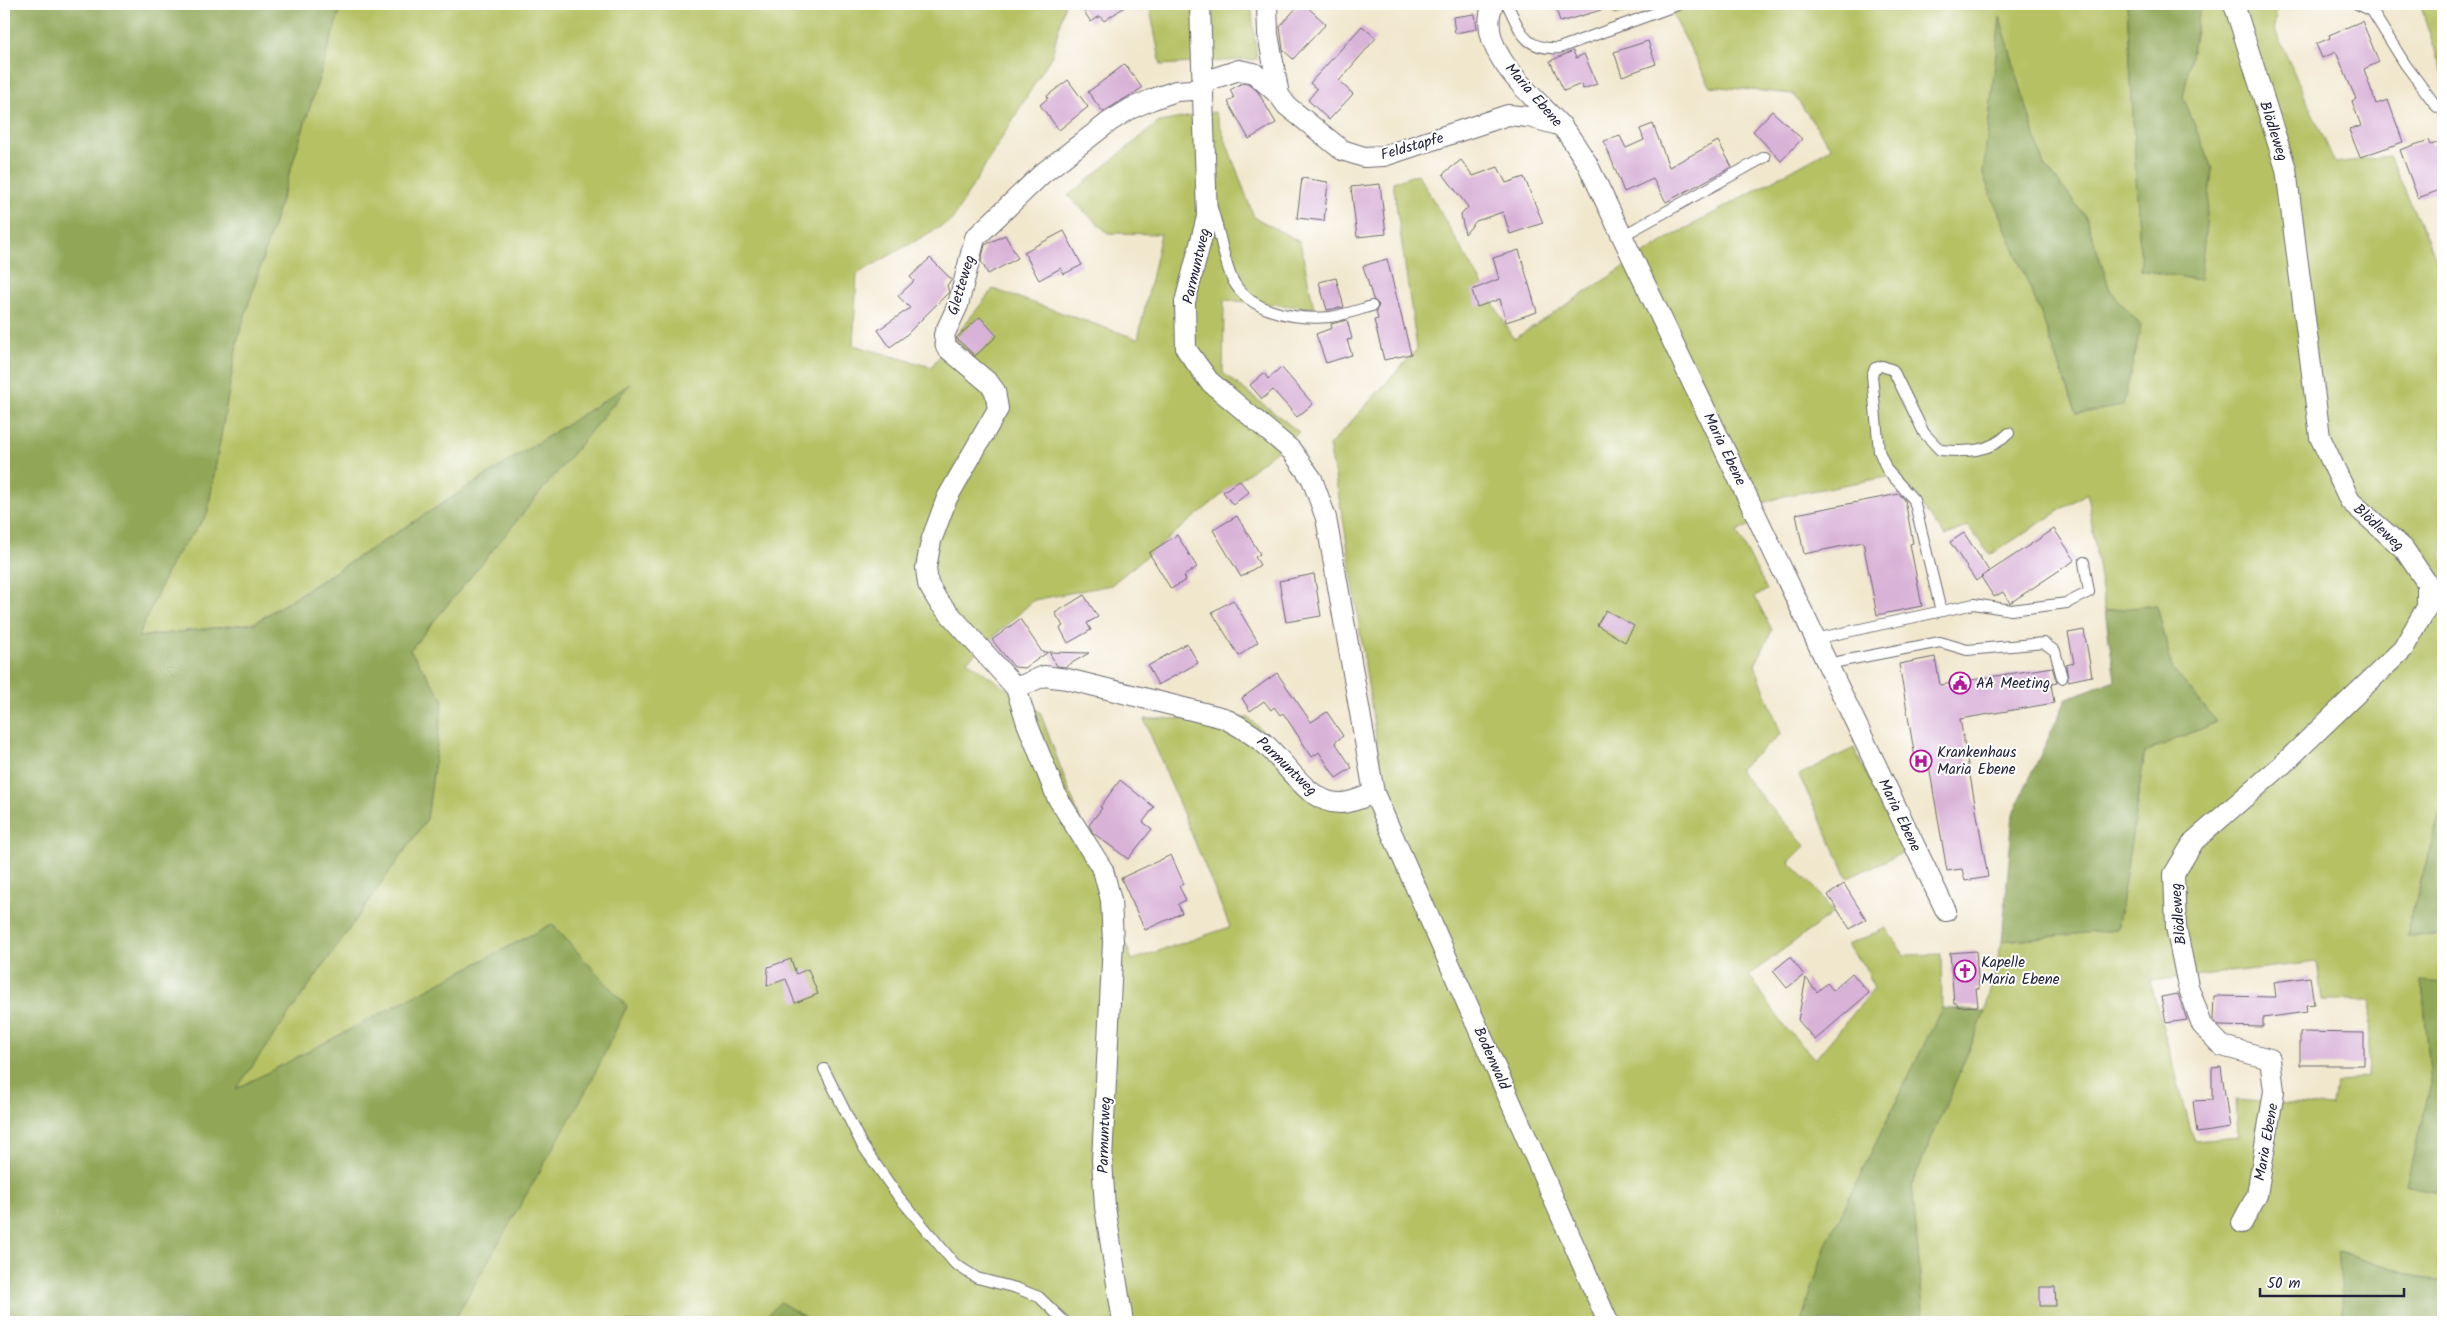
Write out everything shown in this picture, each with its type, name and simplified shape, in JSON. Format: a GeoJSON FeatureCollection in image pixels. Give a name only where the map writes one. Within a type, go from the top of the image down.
{"type":"FeatureCollection","features":[{"type":"Feature","properties":{"kind":"street","name":"Parmuntweg"},"geometry":{"type":"LineString","coordinates":[[1123,1322],[1105,1207],[1102,1160],[1113,942],[1111,900],[1103,870],[1057,797],[1027,723],[1016,688],[1044,676],[1068,679],[1224,718],[1243,728],[1268,747],[1315,796],[1341,804],[1374,793],[1326,518],[1312,479],[1291,450],[1209,381],[1186,349],[1185,302],[1207,216],[1200,4]]}},
{"type":"Feature","properties":{"kind":"street"},"geometry":{"type":"LineString","coordinates":[[1268,4],[1268,34],[1279,95]]}},
{"type":"Feature","properties":{"kind":"street","name":"Maria Ebene"},"geometry":{"type":"LineString","coordinates":[[1493,4],[1489,14],[1491,37],[1508,70],[1562,126],[1587,163],[1946,911]]}},
{"type":"Feature","properties":{"kind":"street","name":"Blödleweg"},"geometry":{"type":"LineString","coordinates":[[2234,4],[2286,169],[2320,437],[2350,501],[2404,549],[2427,583],[2427,606],[2403,649],[2282,765],[2194,841],[2174,874],[2176,927],[2188,986],[2202,1025],[2222,1046],[2270,1059]]}},
{"type":"Feature","properties":{"kind":"street","name":"Feldstapfe"},"geometry":{"type":"LineString","coordinates":[[1202,84],[1239,70],[1254,73],[1279,95],[1287,106],[1323,136],[1342,150],[1364,157],[1384,156],[1508,115],[1529,117],[1562,126]]}},
{"type":"Feature","properties":{"kind":"street","name":"Gletteweg"},"geometry":{"type":"LineString","coordinates":[[1016,688],[938,601],[928,584],[926,568],[931,541],[947,498],[998,409],[995,391],[989,383],[946,348],[944,335],[958,305],[974,238],[1019,193],[1109,122],[1130,109],[1176,92],[1192,90],[1202,84]]}},
{"type":"Feature","properties":{"kind":"street","name":"Bodenwald"},"geometry":{"type":"LineString","coordinates":[[1374,793],[1608,1322]]}},
{"type":"Feature","properties":{"kind":"street","name":"Maria Ebene"},"geometry":{"type":"LineString","coordinates":[[2242,1223],[2257,1195],[2274,1091],[2270,1059]]}},
{"type":"Feature","properties":{"kind":"lane"},"geometry":{"type":"LineString","coordinates":[[1507,4],[1517,29],[1528,41],[1544,49],[1560,48],[1680,4]]}},
{"type":"Feature","properties":{"kind":"lane"},"geometry":{"type":"LineString","coordinates":[[2357,4],[2372,11],[2405,64],[2436,107],[2443,110]]}},
{"type":"Feature","properties":{"kind":"lane"},"geometry":{"type":"LineString","coordinates":[[1622,236],[1765,157]]}},
{"type":"Feature","properties":{"kind":"lane"},"geometry":{"type":"LineString","coordinates":[[1206,193],[1219,228],[1229,273],[1246,297],[1272,312],[1299,317],[1332,317],[1372,306]]}},
{"type":"Feature","properties":{"kind":"lane"},"geometry":{"type":"LineString","coordinates":[[1941,611],[1914,500],[1887,470],[1879,450],[1872,376],[1875,368],[1882,366],[1893,370],[1924,433],[1940,450],[1968,452],[1983,449],[2004,439],[2010,433]]}},
{"type":"Feature","properties":{"kind":"lane"},"geometry":{"type":"LineString","coordinates":[[1815,639],[1974,604],[2011,610],[2067,603],[2089,592],[2084,562]]}},
{"type":"Feature","properties":{"kind":"lane"},"geometry":{"type":"LineString","coordinates":[[1827,664],[1940,642],[1967,650],[2044,643],[2055,650],[2062,678]]}},
{"type":"Feature","properties":{"kind":"lane"},"geometry":{"type":"LineString","coordinates":[[824,1069],[862,1145],[898,1196],[955,1264],[977,1278],[1016,1288],[1039,1297],[1065,1322]]}},
{"type":"Feature","properties":{"kind":"green space"},"geometry":{"type":"Polygon","coordinates":[[[4,4],[342,4],[238,338],[207,515],[173,559],[138,637],[255,623],[630,384],[410,650],[443,699],[427,819],[236,1089],[552,924],[627,1006],[590,1084],[457,1315],[460,1322],[4,1322],[4,4]]]}},
{"type":"Feature","properties":{"kind":"green space"},"geometry":{"type":"Polygon","coordinates":[[[342,4],[1065,4],[1052,55],[952,220],[857,274],[853,345],[931,367],[993,289],[1138,339],[1161,234],[1108,233],[1068,196],[1159,122],[1215,112],[1254,217],[1300,242],[1314,308],[1224,300],[1223,373],[1299,432],[1111,585],[1034,600],[967,661],[1040,712],[1132,960],[1230,927],[1144,719],[1249,718],[1328,794],[1383,785],[1344,524],[1329,446],[1417,349],[1393,182],[1418,174],[1514,339],[1667,239],[1831,148],[1793,94],[1710,86],[1667,4],[2127,4],[2141,270],[2199,280],[2212,169],[2183,97],[2201,4],[2278,4],[2274,28],[2335,163],[2389,156],[2443,274],[2443,801],[2406,935],[2443,935],[2443,982],[2422,981],[2431,1084],[2406,1185],[2443,1193],[2443,1284],[2339,1251],[2344,1322],[1924,1322],[1912,1184],[1985,1012],[2002,941],[2117,930],[2145,752],[2217,722],[2172,668],[2157,605],[2105,611],[2087,493],[1990,555],[1968,526],[1945,536],[1898,475],[1784,496],[1745,509],[1750,525],[1737,532],[1767,590],[1755,597],[1772,630],[1755,665],[1781,734],[1738,770],[1805,846],[1789,862],[1815,888],[1833,913],[1749,975],[1784,1026],[1815,1059],[1874,989],[1868,972],[1847,945],[1886,928],[1904,955],[1941,954],[1942,1008],[1826,1245],[1801,1322],[813,1322],[780,1302],[760,1322],[460,1322],[457,1315],[627,1007],[552,924],[235,1090],[427,819],[443,699],[410,650],[629,385],[254,623],[137,637],[173,559],[207,515],[238,338],[342,4]],[[2000,19],[1983,175],[2041,314],[2077,414],[2141,326],[2110,290],[2086,217],[2043,163],[2000,19]],[[2317,962],[2150,981],[2194,1141],[2238,1137],[2236,1100],[2333,1107],[2336,1083],[2367,1076],[2371,1000],[2322,1000],[2317,962]]]}},
{"type":"Feature","properties":{"kind":"green space"},"geometry":{"type":"Polygon","coordinates":[[[1149,4],[1251,4],[1257,59],[1161,65],[1149,4]]]}},
{"type":"Feature","properties":{"kind":"green space"},"geometry":{"type":"Polygon","coordinates":[[[1612,4],[1645,4],[1615,15],[1612,4]]]}},
{"type":"Feature","properties":{"kind":"green space"},"geometry":{"type":"Polygon","coordinates":[[[2127,4],[2201,4],[2183,97],[2212,169],[2200,280],[2141,270],[2127,4]]]}},
{"type":"Feature","properties":{"kind":"green space"},"geometry":{"type":"Polygon","coordinates":[[[2420,4],[2443,4],[2443,75],[2420,4]]]}},
{"type":"Feature","properties":{"kind":"green space"},"geometry":{"type":"Polygon","coordinates":[[[2000,17],[2043,163],[2086,217],[2110,290],[2141,326],[2123,406],[2077,414],[2041,314],[1983,175],[2000,17]]]}},
{"type":"Feature","properties":{"kind":"green space"},"geometry":{"type":"Polygon","coordinates":[[[2157,605],[2172,668],[2217,722],[2145,752],[2117,930],[2002,941],[2013,814],[2067,698],[2115,680],[2105,611],[2157,605]]]}},
{"type":"Feature","properties":{"kind":"green space"},"geometry":{"type":"Polygon","coordinates":[[[1854,748],[1904,852],[1848,878],[1799,775],[1854,748]]]}},
{"type":"Feature","properties":{"kind":"green space"},"geometry":{"type":"Polygon","coordinates":[[[2443,801],[2443,935],[2406,936],[2443,801]]]}},
{"type":"Feature","properties":{"kind":"green space"},"geometry":{"type":"Polygon","coordinates":[[[2422,980],[2443,982],[2443,1193],[2406,1185],[2431,1084],[2422,980]]]}},
{"type":"Feature","properties":{"kind":"green space"},"geometry":{"type":"Polygon","coordinates":[[[1942,1008],[1985,1012],[1912,1184],[1924,1322],[1801,1322],[1826,1245],[1942,1008]]]}},
{"type":"Feature","properties":{"kind":"green space"},"geometry":{"type":"Polygon","coordinates":[[[2338,1251],[2443,1284],[2443,1322],[2344,1322],[2338,1251]]]}},
{"type":"Feature","properties":{"kind":"green space"},"geometry":{"type":"Polygon","coordinates":[[[780,1302],[813,1322],[760,1322],[780,1302]]]}},
{"type":"Feature","properties":{"kind":"building"},"geometry":{"type":"Polygon","coordinates":[[[1079,4],[1129,4],[1104,21],[1100,16],[1091,22],[1079,4]]]}},
{"type":"Feature","properties":{"kind":"building"},"geometry":{"type":"Polygon","coordinates":[[[1300,4],[1304,4],[1326,24],[1293,59],[1283,50],[1280,26],[1300,4]]]}},
{"type":"Feature","properties":{"kind":"building"},"geometry":{"type":"Polygon","coordinates":[[[1555,4],[1607,4],[1608,8],[1560,22],[1555,4]]]}},
{"type":"Feature","properties":{"kind":"building"},"geometry":{"type":"Polygon","coordinates":[[[1475,14],[1477,29],[1455,33],[1453,17],[1475,14]]]}},
{"type":"Feature","properties":{"kind":"building"},"geometry":{"type":"Polygon","coordinates":[[[2362,21],[2379,62],[2364,69],[2376,104],[2388,100],[2403,142],[2360,157],[2349,130],[2361,126],[2352,101],[2356,99],[2336,52],[2322,58],[2316,44],[2330,38],[2329,35],[2362,21]]]}},
{"type":"Feature","properties":{"kind":"building"},"geometry":{"type":"Polygon","coordinates":[[[1362,26],[1376,38],[1339,81],[1353,94],[1329,120],[1308,100],[1317,89],[1310,83],[1362,26]]]}},
{"type":"Feature","properties":{"kind":"building"},"geometry":{"type":"Polygon","coordinates":[[[1648,41],[1656,64],[1622,76],[1614,52],[1648,41]]]}},
{"type":"Feature","properties":{"kind":"building"},"geometry":{"type":"Polygon","coordinates":[[[1573,51],[1576,58],[1584,54],[1597,84],[1583,89],[1581,84],[1564,91],[1550,61],[1573,51]]]}},
{"type":"Feature","properties":{"kind":"building"},"geometry":{"type":"Polygon","coordinates":[[[1125,64],[1142,88],[1103,112],[1088,92],[1125,64]]]}},
{"type":"Feature","properties":{"kind":"building"},"geometry":{"type":"Polygon","coordinates":[[[1068,80],[1088,107],[1059,130],[1040,105],[1048,98],[1047,96],[1068,80]]]}},
{"type":"Feature","properties":{"kind":"building"},"geometry":{"type":"Polygon","coordinates":[[[1242,83],[1249,84],[1258,92],[1276,123],[1249,139],[1228,102],[1234,98],[1230,90],[1242,83]]]}},
{"type":"Feature","properties":{"kind":"building"},"geometry":{"type":"Polygon","coordinates":[[[1772,111],[1802,139],[1781,161],[1753,131],[1772,111]]]}},
{"type":"Feature","properties":{"kind":"building"},"geometry":{"type":"Polygon","coordinates":[[[1653,124],[1669,167],[1718,141],[1732,167],[1666,202],[1653,179],[1624,192],[1604,141],[1620,136],[1626,148],[1644,140],[1640,129],[1653,124]]]}},
{"type":"Feature","properties":{"kind":"building"},"geometry":{"type":"Polygon","coordinates":[[[2429,140],[2431,145],[2443,141],[2443,189],[2418,198],[2400,150],[2429,140]]]}},
{"type":"Feature","properties":{"kind":"building"},"geometry":{"type":"Polygon","coordinates":[[[1461,160],[1473,176],[1498,167],[1506,183],[1524,177],[1543,223],[1510,234],[1503,212],[1476,221],[1465,234],[1461,215],[1468,207],[1443,174],[1461,160]]]}},
{"type":"Feature","properties":{"kind":"building"},"geometry":{"type":"Polygon","coordinates":[[[1302,178],[1328,182],[1324,221],[1297,218],[1302,178]]]}},
{"type":"Feature","properties":{"kind":"building"},"geometry":{"type":"Polygon","coordinates":[[[1380,184],[1386,234],[1357,237],[1351,187],[1380,184]]]}},
{"type":"Feature","properties":{"kind":"building"},"geometry":{"type":"Polygon","coordinates":[[[1064,231],[1082,265],[1064,274],[1061,268],[1039,280],[1024,252],[1064,231]]]}},
{"type":"Feature","properties":{"kind":"building"},"geometry":{"type":"Polygon","coordinates":[[[1005,235],[1018,258],[988,274],[981,261],[985,245],[1005,235]]]}},
{"type":"Feature","properties":{"kind":"building"},"geometry":{"type":"Polygon","coordinates":[[[1519,250],[1537,312],[1506,322],[1500,299],[1477,307],[1472,290],[1499,279],[1493,258],[1519,250]]]}},
{"type":"Feature","properties":{"kind":"building"},"geometry":{"type":"Polygon","coordinates":[[[930,258],[952,280],[947,285],[949,292],[904,337],[890,347],[878,330],[910,308],[898,296],[914,281],[910,277],[930,258]]]}},
{"type":"Feature","properties":{"kind":"building"},"geometry":{"type":"Polygon","coordinates":[[[1387,259],[1411,354],[1384,360],[1374,320],[1378,319],[1376,311],[1379,305],[1373,299],[1363,266],[1387,259]]]}},
{"type":"Feature","properties":{"kind":"building"},"geometry":{"type":"Polygon","coordinates":[[[1336,278],[1344,307],[1327,310],[1319,282],[1336,278]]]}},
{"type":"Feature","properties":{"kind":"building"},"geometry":{"type":"Polygon","coordinates":[[[980,317],[997,336],[975,356],[956,338],[980,317]]]}},
{"type":"Feature","properties":{"kind":"building"},"geometry":{"type":"Polygon","coordinates":[[[1347,320],[1352,339],[1347,340],[1352,355],[1326,363],[1316,334],[1332,328],[1331,324],[1347,320]]]}},
{"type":"Feature","properties":{"kind":"building"},"geometry":{"type":"Polygon","coordinates":[[[1281,367],[1313,404],[1297,417],[1273,390],[1262,399],[1250,385],[1264,373],[1268,379],[1281,367]]]}},
{"type":"Feature","properties":{"kind":"building"},"geometry":{"type":"Polygon","coordinates":[[[1239,480],[1249,492],[1233,505],[1223,492],[1239,480]]]}},
{"type":"Feature","properties":{"kind":"building"},"geometry":{"type":"Polygon","coordinates":[[[1899,494],[1905,500],[1913,543],[1910,544],[1922,606],[1877,615],[1863,542],[1804,554],[1796,514],[1899,494]]]}},
{"type":"Feature","properties":{"kind":"building"},"geometry":{"type":"Polygon","coordinates":[[[1237,516],[1260,554],[1255,557],[1260,565],[1241,577],[1213,530],[1237,516]]]}},
{"type":"Feature","properties":{"kind":"building"},"geometry":{"type":"Polygon","coordinates":[[[2054,529],[2075,560],[2010,603],[2003,592],[1994,597],[1981,577],[2054,529]]]}},
{"type":"Feature","properties":{"kind":"building"},"geometry":{"type":"Polygon","coordinates":[[[1964,533],[1989,571],[1976,581],[1950,542],[1964,533]]]}},
{"type":"Feature","properties":{"kind":"building"},"geometry":{"type":"Polygon","coordinates":[[[1177,535],[1197,567],[1184,576],[1186,580],[1171,589],[1149,553],[1177,535]]]}},
{"type":"Feature","properties":{"kind":"building"},"geometry":{"type":"Polygon","coordinates":[[[1314,574],[1321,616],[1286,622],[1279,581],[1314,574]]]}},
{"type":"Feature","properties":{"kind":"building"},"geometry":{"type":"Polygon","coordinates":[[[1084,595],[1098,617],[1087,623],[1091,630],[1068,643],[1060,628],[1063,626],[1055,613],[1084,595]]]}},
{"type":"Feature","properties":{"kind":"building"},"geometry":{"type":"Polygon","coordinates":[[[1233,600],[1258,642],[1239,656],[1212,612],[1233,600]]]}},
{"type":"Feature","properties":{"kind":"building"},"geometry":{"type":"Polygon","coordinates":[[[1606,610],[1634,626],[1625,642],[1597,625],[1606,610]]]}},
{"type":"Feature","properties":{"kind":"building"},"geometry":{"type":"Polygon","coordinates":[[[1020,619],[1042,652],[1048,652],[1025,668],[1014,667],[992,640],[1020,619]]]}},
{"type":"Feature","properties":{"kind":"building"},"geometry":{"type":"Polygon","coordinates":[[[2084,630],[2092,676],[2068,681],[2066,665],[2074,663],[2068,633],[2084,630]]]}},
{"type":"Feature","properties":{"kind":"building"},"geometry":{"type":"Polygon","coordinates":[[[1187,643],[1198,663],[1158,685],[1148,666],[1187,643]]]}},
{"type":"Feature","properties":{"kind":"building"},"geometry":{"type":"Polygon","coordinates":[[[1049,652],[1089,653],[1065,667],[1057,666],[1049,652]]]}},
{"type":"Feature","properties":{"kind":"building"},"geometry":{"type":"Polygon","coordinates":[[[1935,657],[1940,685],[2052,667],[2057,683],[2051,684],[2054,703],[1960,719],[1988,877],[1965,881],[1962,869],[1947,871],[1929,766],[1917,769],[1899,664],[1935,657]]]}},
{"type":"Feature","properties":{"kind":"building"},"geometry":{"type":"Polygon","coordinates":[[[1277,673],[1311,722],[1327,712],[1343,736],[1335,742],[1352,768],[1336,778],[1319,752],[1312,757],[1283,713],[1280,715],[1274,707],[1271,710],[1264,701],[1250,711],[1242,698],[1277,673]]]}},
{"type":"Feature","properties":{"kind":"building"},"geometry":{"type":"Polygon","coordinates":[[[1120,780],[1154,807],[1143,822],[1152,829],[1128,859],[1093,833],[1089,825],[1120,780]]]}},
{"type":"Feature","properties":{"kind":"building"},"geometry":{"type":"Polygon","coordinates":[[[1171,855],[1184,884],[1179,886],[1186,900],[1178,904],[1182,913],[1145,930],[1121,878],[1171,855]]]}},
{"type":"Feature","properties":{"kind":"building"},"geometry":{"type":"Polygon","coordinates":[[[1844,884],[1866,919],[1850,929],[1828,895],[1844,884]]]}},
{"type":"Feature","properties":{"kind":"building","name":"Kapelle Maria Ebene"},"geometry":{"type":"Polygon","coordinates":[[[1976,951],[1979,989],[1976,989],[1978,1006],[1958,1007],[1957,1003],[1954,1003],[1950,953],[1976,951]]]}},
{"type":"Feature","properties":{"kind":"building"},"geometry":{"type":"Polygon","coordinates":[[[1790,957],[1804,975],[1787,988],[1773,971],[1790,957]]]}},
{"type":"Feature","properties":{"kind":"building"},"geometry":{"type":"Polygon","coordinates":[[[791,959],[796,974],[808,969],[818,994],[795,1003],[786,979],[767,986],[768,967],[791,959]]]}},
{"type":"Feature","properties":{"kind":"building"},"geometry":{"type":"Polygon","coordinates":[[[1852,973],[1869,993],[1815,1040],[1798,1020],[1806,978],[1817,992],[1827,983],[1833,990],[1852,973]]]}},
{"type":"Feature","properties":{"kind":"building"},"geometry":{"type":"Polygon","coordinates":[[[2310,977],[2314,1004],[2306,1005],[2307,1012],[2263,1018],[2263,1027],[2219,1026],[2213,1019],[2214,996],[2276,997],[2274,982],[2310,977]]]}},
{"type":"Feature","properties":{"kind":"building"},"geometry":{"type":"Polygon","coordinates":[[[2178,994],[2187,1020],[2166,1023],[2161,997],[2178,994]]]}},
{"type":"Feature","properties":{"kind":"building"},"geometry":{"type":"Polygon","coordinates":[[[2300,1032],[2364,1033],[2364,1065],[2300,1065],[2300,1032]]]}},
{"type":"Feature","properties":{"kind":"building"},"geometry":{"type":"Polygon","coordinates":[[[2221,1067],[2230,1128],[2197,1133],[2193,1101],[2212,1100],[2212,1068],[2221,1067]]]}},
{"type":"Feature","properties":{"kind":"building"},"geometry":{"type":"Polygon","coordinates":[[[2040,1287],[2055,1287],[2056,1306],[2040,1306],[2040,1287]]]}},
{"type":"Feature","properties":{"kind":"place","name":"AA Meeting"},"geometry":{"type":"Point","coordinates":[1960,683]}},
{"type":"Feature","properties":{"kind":"place","name":"Krankenhaus Maria Ebene"},"geometry":{"type":"Point","coordinates":[1921,761]}},
{"type":"Feature","properties":{"kind":"place","name":"Kapelle Maria Ebene"},"geometry":{"type":"Point","coordinates":[1965,971]}}]}
